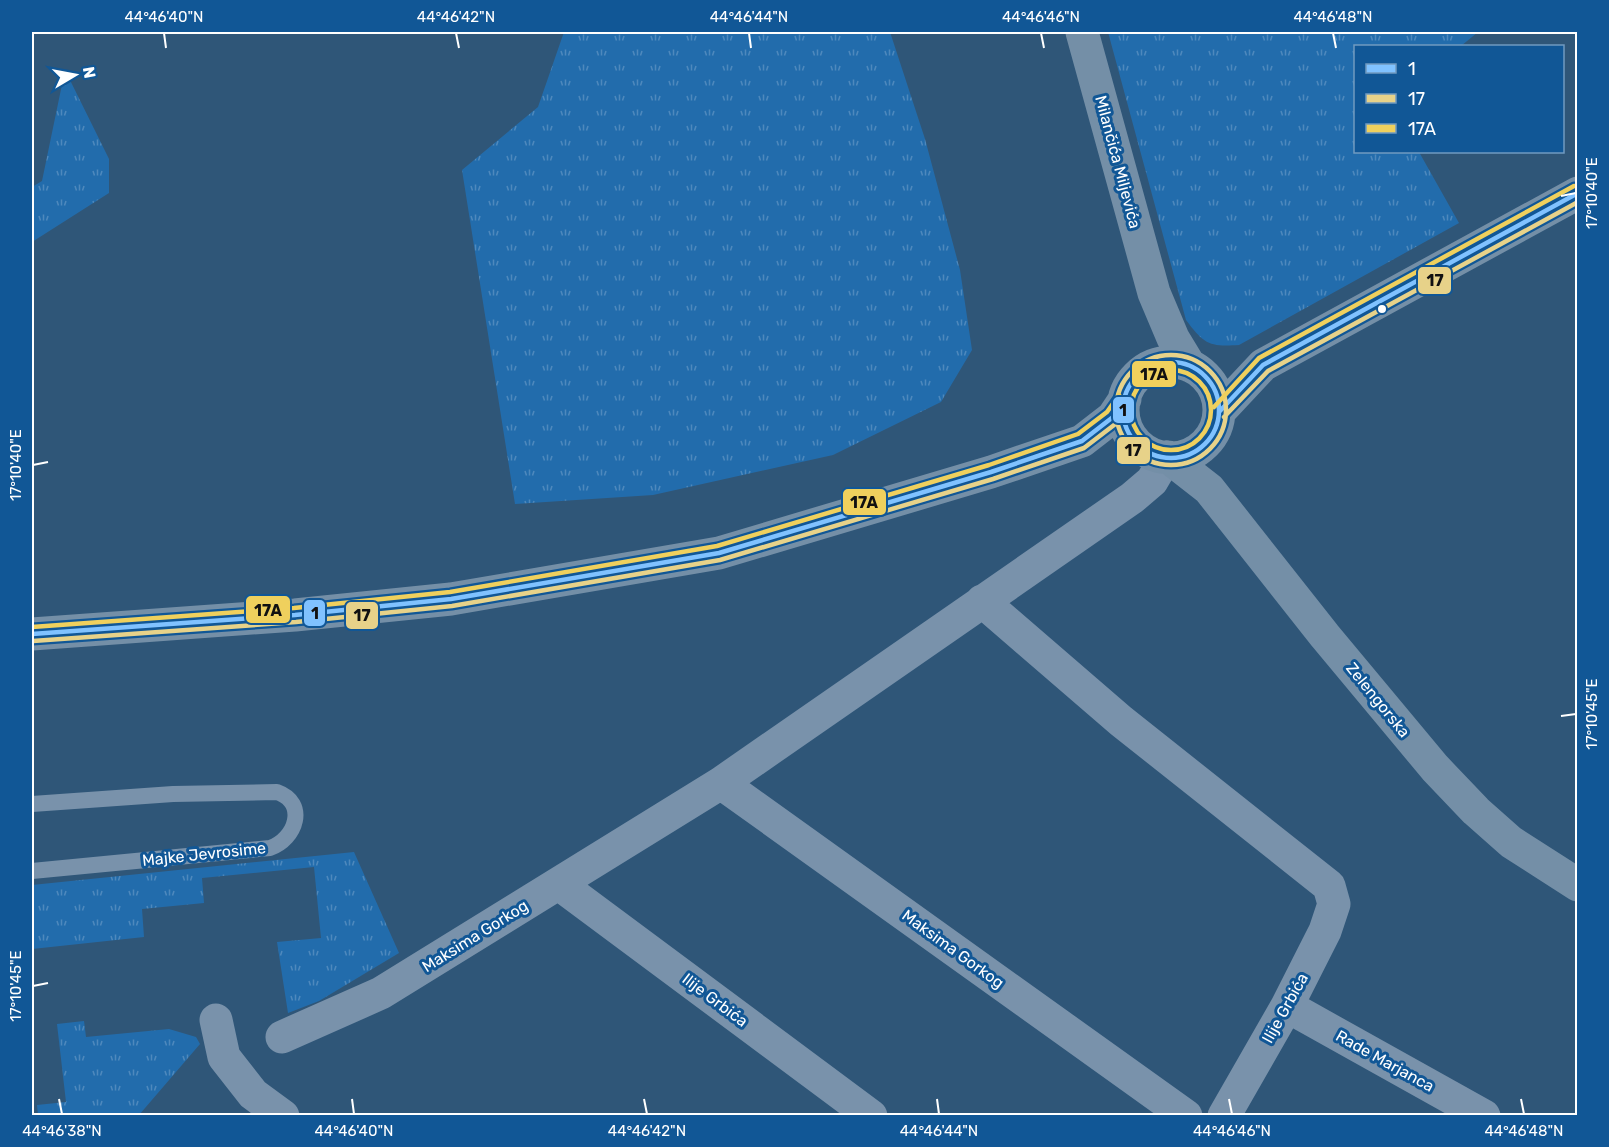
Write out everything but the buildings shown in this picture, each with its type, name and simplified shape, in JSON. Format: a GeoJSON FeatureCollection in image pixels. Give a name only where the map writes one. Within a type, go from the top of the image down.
{"type":"FeatureCollection","features":[{"type":"Feature","properties":{"kind":"street","name":"Milančića Miljevića"},"geometry":{"type":"LineString","coordinates":[[1082,32],[1154,292],[1173,338],[1196,370]]}},
{"type":"Feature","properties":{"kind":"street"},"geometry":{"type":"LineString","coordinates":[[32,634],[295,615],[450,599],[636,569],[719,553],[861,512],[1082,441],[1122,441],[1158,454],[1185,456],[1203,446],[1211,436],[1219,412],[1263,365],[1578,193]]}},
{"type":"Feature","properties":{"kind":"street","name":"Milančića Miljevića"},"geometry":{"type":"LineString","coordinates":[[1150,366],[1156,333],[1154,292]]}},
{"type":"Feature","properties":{"kind":"street"},"geometry":{"type":"LineString","coordinates":[[1082,441],[1113,417],[1139,374],[1150,366],[1178,362],[1196,370],[1211,383],[1219,412]]}},
{"type":"Feature","properties":{"kind":"street"},"geometry":{"type":"LineString","coordinates":[[1196,370],[1263,365]]}},
{"type":"Feature","properties":{"kind":"street"},"geometry":{"type":"LineString","coordinates":[[1125,399],[1125,422],[1132,438],[1158,454]]}},
{"type":"Feature","properties":{"kind":"street"},"geometry":{"type":"LineString","coordinates":[[1203,446],[1207,486]]}},
{"type":"Feature","properties":{"kind":"street","name":"Zelengorska"},"geometry":{"type":"LineString","coordinates":[[1158,454],[1207,486],[1338,653],[1434,768],[1476,811],[1511,842],[1578,885]]}},
{"type":"Feature","properties":{"kind":"street","name":"Maksima Gorkog"},"geometry":{"type":"LineString","coordinates":[[282,1037],[381,993],[471,935],[559,884],[721,783],[1143,490],[1152,481],[1158,454]]}},
{"type":"Feature","properties":{"kind":"street","name":"Ilije Grbića"},"geometry":{"type":"LineString","coordinates":[[982,601],[1121,721],[1324,879],[1333,896],[1333,913],[1325,931],[1287,1006],[1224,1116]]}},
{"type":"Feature","properties":{"kind":"street","name":"Maksima Gorkog"},"geometry":{"type":"LineString","coordinates":[[721,783],[1186,1116]]}},
{"type":"Feature","properties":{"kind":"street","name":"Ilije Grbića"},"geometry":{"type":"LineString","coordinates":[[559,884],[870,1116]]}},
{"type":"Feature","properties":{"kind":"street","name":"Rade Marjanca"},"geometry":{"type":"LineString","coordinates":[[1287,1006],[1484,1116]]}},
{"type":"Feature","properties":{"kind":"street"},"geometry":{"type":"LineString","coordinates":[[216,1020],[224,1057],[254,1094],[284,1116]]}},
{"type":"Feature","properties":{"kind":"lane","name":"Majke Jevrosime"},"geometry":{"type":"LineString","coordinates":[[32,804],[173,794],[277,792],[287,796],[295,805],[295,818],[290,836],[281,844],[270,848],[32,871]]}},
{"type":"Feature","properties":{"kind":"green space"},"geometry":{"type":"Polygon","coordinates":[[[564,32],[890,32],[925,139],[960,270],[972,350],[941,402],[833,455],[653,495],[515,504],[462,170],[538,107],[564,32]]]}},
{"type":"Feature","properties":{"kind":"green space"},"geometry":{"type":"Polygon","coordinates":[[[1108,32],[1478,32],[1462,45],[1354,45],[1354,153],[1420,153],[1459,223],[1239,345],[1208,342],[1186,320],[1108,32]]]}},
{"type":"Feature","properties":{"kind":"green space"},"geometry":{"type":"Polygon","coordinates":[[[65,70],[109,159],[109,193],[32,242],[32,187],[42,181],[65,70]]]}},
{"type":"Feature","properties":{"kind":"green space"},"geometry":{"type":"Polygon","coordinates":[[[354,852],[399,953],[319,1001],[288,1013],[277,942],[321,938],[314,867],[202,878],[204,903],[142,909],[144,937],[32,949],[32,885],[354,852]]]}},
{"type":"Feature","properties":{"kind":"green space"},"geometry":{"type":"Polygon","coordinates":[[[84,1021],[86,1037],[169,1029],[196,1037],[200,1044],[139,1115],[38,1115],[37,1105],[66,1102],[57,1024],[84,1021]]]}},
{"type":"Feature","properties":{"kind":"transit line","name":"17A"},"geometry":{"type":"LineString","coordinates":[[1214,407],[1259,358],[1574,186]]}},
{"type":"Feature","properties":{"kind":"transit line","name":"1"},"geometry":{"type":"LineString","coordinates":[[1219,412],[1263,365],[1578,193]]}},
{"type":"Feature","properties":{"kind":"transit line","name":"17"},"geometry":{"type":"LineString","coordinates":[[1224,417],[1268,371],[1578,202]]}},
{"type":"Feature","properties":{"kind":"transit line","name":"17"},"geometry":{"type":"LineString","coordinates":[[1171,355],[1192,359],[1210,371],[1222,389],[1226,410],[1222,431],[1210,449],[1192,461],[1171,465],[1150,461],[1132,449],[1120,431],[1116,410],[1120,389],[1132,371],[1150,359],[1171,355]]}},
{"type":"Feature","properties":{"kind":"transit line","name":"1"},"geometry":{"type":"LineString","coordinates":[[1171,362],[1189,366],[1205,376],[1215,392],[1219,410],[1215,428],[1205,444],[1189,454],[1171,458],[1153,454],[1137,444],[1127,428],[1123,410],[1127,392],[1137,376],[1153,366],[1171,362]]}},
{"type":"Feature","properties":{"kind":"transit line","name":"17A"},"geometry":{"type":"LineString","coordinates":[[1171,370],[1186,373],[1199,382],[1208,395],[1211,410],[1208,425],[1199,438],[1186,447],[1171,450],[1156,447],[1143,438],[1134,425],[1131,410],[1134,395],[1143,382],[1156,373],[1171,370]]}},
{"type":"Feature","properties":{"kind":"transit line","name":"17A"},"geometry":{"type":"LineString","coordinates":[[32,627],[294,608],[450,592],[717,546],[989,465],[1078,434],[1107,412],[1119,395]]}},
{"type":"Feature","properties":{"kind":"transit line","name":"1"},"geometry":{"type":"LineString","coordinates":[[32,634],[295,615],[451,599],[719,553],[991,472],[1082,441],[1113,417],[1125,399]]}},
{"type":"Feature","properties":{"kind":"transit line","name":"17"},"geometry":{"type":"LineString","coordinates":[[33,641],[296,622],[452,606],[720,560],[993,479],[1084,448],[1118,422],[1131,403]]}}]}
